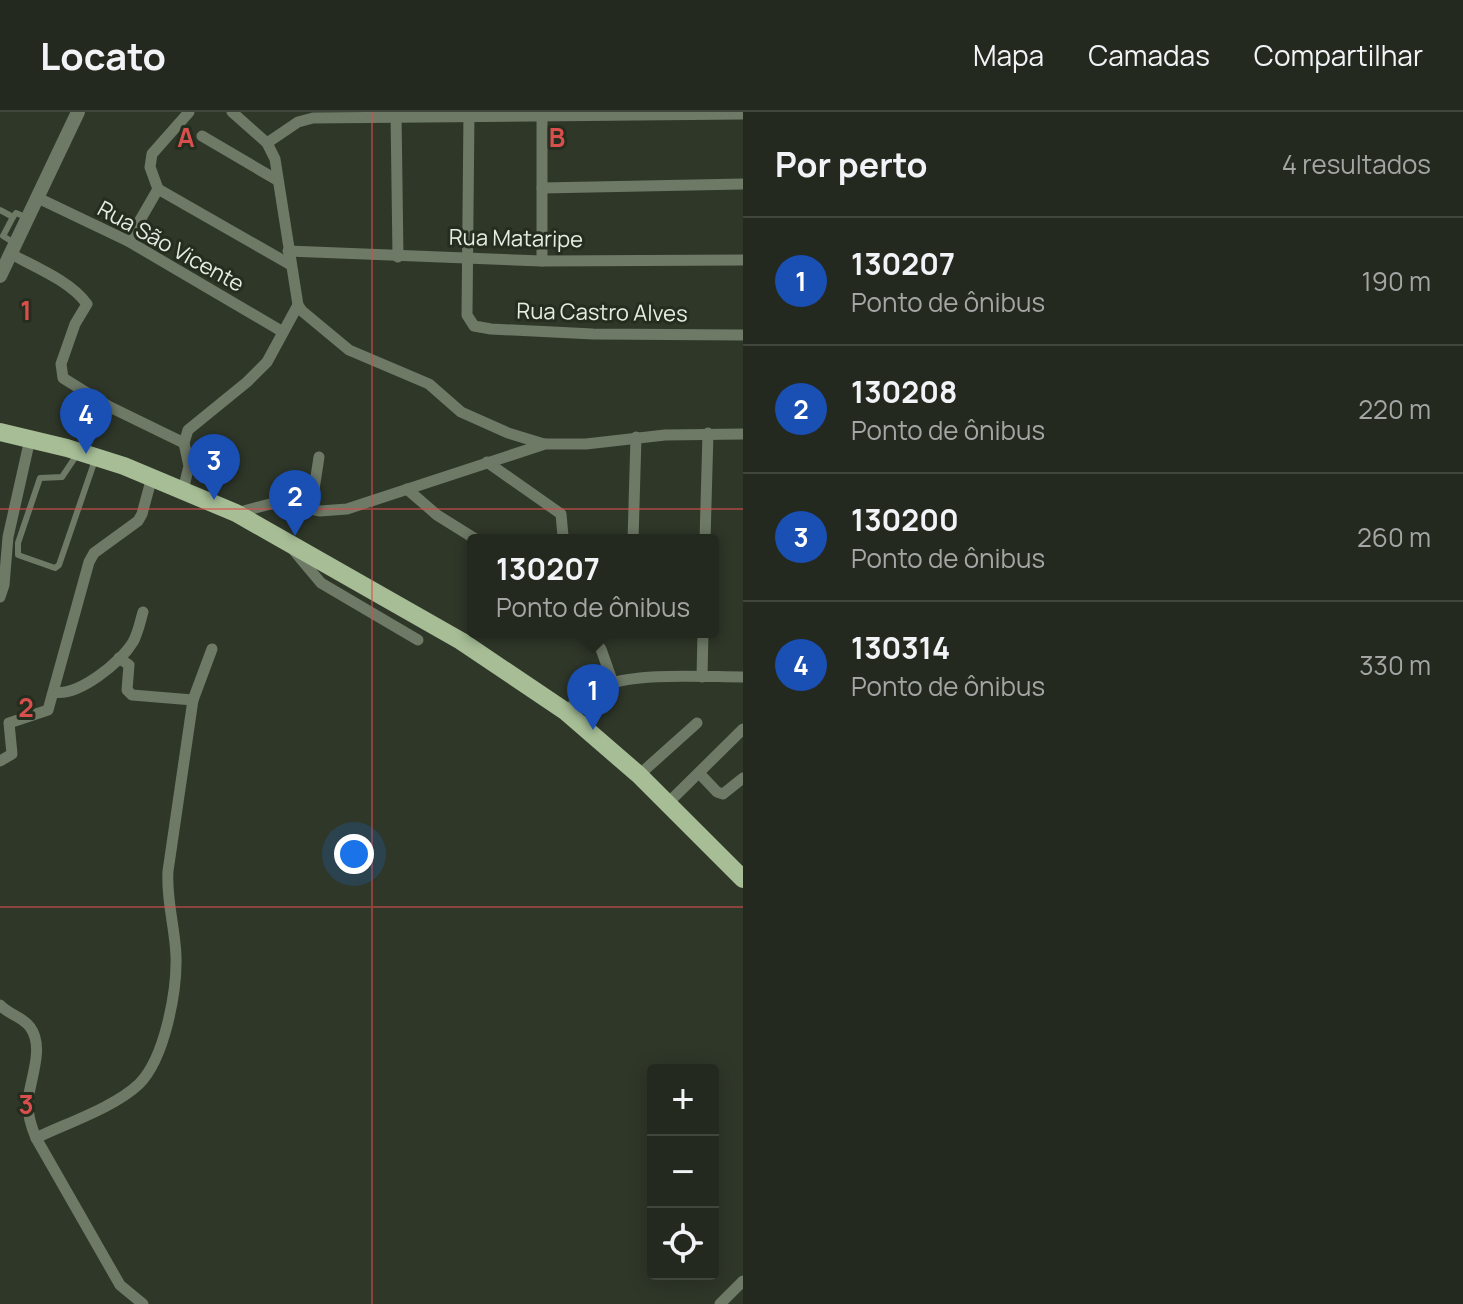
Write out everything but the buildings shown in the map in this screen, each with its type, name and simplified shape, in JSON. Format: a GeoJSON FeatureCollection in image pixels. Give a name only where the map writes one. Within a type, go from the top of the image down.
{"type":"FeatureCollection","features":[{"type":"Feature","properties":{"kind":"main road"},"geometry":{"type":"LineString","coordinates":[[0,432],[87,454],[152,477],[236,513],[489,657],[565,711],[639,775],[743,879]]}},
{"type":"Feature","properties":{"kind":"street"},"geometry":{"type":"LineString","coordinates":[[0,276],[13,249],[20,217],[38,198],[78,112]]}},
{"type":"Feature","properties":{"kind":"street"},"geometry":{"type":"LineString","coordinates":[[189,112],[152,154],[150,167],[158,189],[291,265]]}},
{"type":"Feature","properties":{"kind":"street"},"geometry":{"type":"LineString","coordinates":[[232,112],[267,143],[275,159],[298,305],[308,316],[349,350],[422,380],[450,405],[477,420],[545,444]]}},
{"type":"Feature","properties":{"kind":"street"},"geometry":{"type":"LineString","coordinates":[[542,114],[542,261]]}},
{"type":"Feature","properties":{"kind":"street"},"geometry":{"type":"LineString","coordinates":[[267,143],[305,119],[347,115],[743,114]]}},
{"type":"Feature","properties":{"kind":"street"},"geometry":{"type":"LineString","coordinates":[[396,115],[398,257]]}},
{"type":"Feature","properties":{"kind":"street"},"geometry":{"type":"LineString","coordinates":[[469,115],[469,258]]}},
{"type":"Feature","properties":{"kind":"street"},"geometry":{"type":"LineString","coordinates":[[202,136],[277,180]]}},
{"type":"Feature","properties":{"kind":"street"},"geometry":{"type":"LineString","coordinates":[[542,188],[743,184]]}},
{"type":"Feature","properties":{"kind":"street"},"geometry":{"type":"LineString","coordinates":[[128,241],[158,189]]}},
{"type":"Feature","properties":{"kind":"street","name":"Rua São Vicente"},"geometry":{"type":"LineString","coordinates":[[38,198],[128,241],[283,332]]}},
{"type":"Feature","properties":{"kind":"street"},"geometry":{"type":"LineString","coordinates":[[13,249],[87,304],[75,324],[61,364],[63,378],[108,406],[184,443]]}},
{"type":"Feature","properties":{"kind":"street","name":"Rua Mataripe"},"geometry":{"type":"LineString","coordinates":[[288,251],[542,261],[743,260]]}},
{"type":"Feature","properties":{"kind":"street","name":"Rua Castro Alves"},"geometry":{"type":"LineString","coordinates":[[469,258],[467,315],[474,326],[593,334],[743,335]]}},
{"type":"Feature","properties":{"kind":"street"},"geometry":{"type":"LineString","coordinates":[[183,490],[189,466],[184,443],[188,430],[267,362],[298,305]]}},
{"type":"Feature","properties":{"kind":"street"},"geometry":{"type":"LineString","coordinates":[[705,534],[708,433]]}},
{"type":"Feature","properties":{"kind":"street"},"geometry":{"type":"LineString","coordinates":[[236,513],[278,502],[311,509],[347,509],[545,444],[708,433],[743,434]]}},
{"type":"Feature","properties":{"kind":"street"},"geometry":{"type":"LineString","coordinates":[[633,534],[636,437]]}},
{"type":"Feature","properties":{"kind":"street"},"geometry":{"type":"LineString","coordinates":[[0,597],[8,537],[30,439]]}},
{"type":"Feature","properties":{"kind":"street"},"geometry":{"type":"LineString","coordinates":[[311,509],[319,457]]}},
{"type":"Feature","properties":{"kind":"street"},"geometry":{"type":"LineString","coordinates":[[487,462],[558,510],[564,520],[563,534]]}},
{"type":"Feature","properties":{"kind":"street"},"geometry":{"type":"LineString","coordinates":[[0,761],[12,754],[9,723],[45,712],[54,692],[89,562],[94,553],[138,521],[152,477]]}},
{"type":"Feature","properties":{"kind":"street"},"geometry":{"type":"LineString","coordinates":[[407,489],[437,515],[467,534]]}},
{"type":"Feature","properties":{"kind":"street"},"geometry":{"type":"LineString","coordinates":[[285,540],[321,583],[418,640]]}},
{"type":"Feature","properties":{"kind":"street"},"geometry":{"type":"LineString","coordinates":[[54,692],[70,691],[80,686],[97,677],[119,658],[135,640],[143,612]]}},
{"type":"Feature","properties":{"kind":"street"},"geometry":{"type":"LineString","coordinates":[[593,638],[601,649],[613,683]]}},
{"type":"Feature","properties":{"kind":"street"},"geometry":{"type":"LineString","coordinates":[[702,677],[703,638]]}},
{"type":"Feature","properties":{"kind":"street"},"geometry":{"type":"LineString","coordinates":[[36,1138],[103,1106],[141,1082],[166,1031],[176,977],[176,953],[166,898],[168,871],[193,700],[212,649]]}},
{"type":"Feature","properties":{"kind":"street"},"geometry":{"type":"LineString","coordinates":[[119,658],[129,665],[127,690],[132,695],[193,700]]}},
{"type":"Feature","properties":{"kind":"street"},"geometry":{"type":"LineString","coordinates":[[565,711],[592,692],[613,683],[637,679],[743,677]]}},
{"type":"Feature","properties":{"kind":"street"},"geometry":{"type":"LineString","coordinates":[[639,775],[697,723]]}},
{"type":"Feature","properties":{"kind":"street"},"geometry":{"type":"LineString","coordinates":[[667,804],[743,729]]}},
{"type":"Feature","properties":{"kind":"street"},"geometry":{"type":"LineString","coordinates":[[699,773],[717,792],[723,794],[743,778]]}},
{"type":"Feature","properties":{"kind":"street"},"geometry":{"type":"LineString","coordinates":[[0,1005],[10,1015],[21,1018],[34,1033],[36,1051],[28,1102],[36,1138],[120,1285],[143,1304]]}},
{"type":"Feature","properties":{"kind":"street"},"geometry":{"type":"LineString","coordinates":[[720,1304],[743,1281]]}},
{"type":"Feature","properties":{"kind":"lane"},"geometry":{"type":"LineString","coordinates":[[0,210],[20,217]]}},
{"type":"Feature","properties":{"kind":"lane"},"geometry":{"type":"LineString","coordinates":[[87,454],[59,565],[47,568],[18,555],[18,543],[40,478],[62,477],[87,454]]}},
{"type":"Feature","properties":{"kind":"place","name":"130314"},"geometry":{"type":"Point","coordinates":[86,454]}},
{"type":"Feature","properties":{"kind":"place","name":"130200"},"geometry":{"type":"Point","coordinates":[214,500]}},
{"type":"Feature","properties":{"kind":"place","name":"130208"},"geometry":{"type":"Point","coordinates":[295,536]}},
{"type":"Feature","properties":{"kind":"place","name":"130207"},"geometry":{"type":"Point","coordinates":[593,730]}}]}
